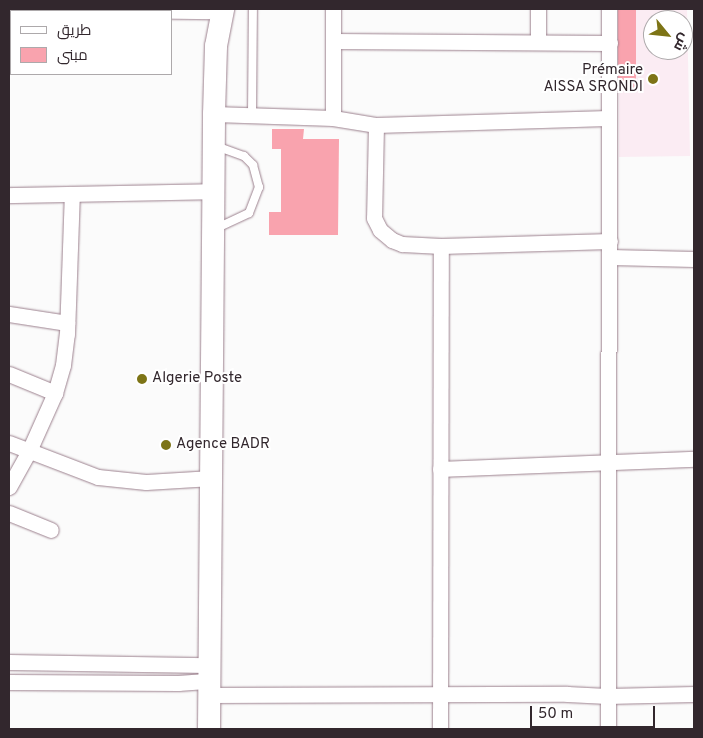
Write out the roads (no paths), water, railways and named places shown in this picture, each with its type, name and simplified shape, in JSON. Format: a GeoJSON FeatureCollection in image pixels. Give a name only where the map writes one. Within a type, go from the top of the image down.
{"type":"FeatureCollection","features":[{"type":"Feature","properties":{"kind":"main road"},"geometry":{"type":"LineString","coordinates":[[209,729],[213,230],[215,191],[214,114],[216,46],[214,10]]}},
{"type":"Feature","properties":{"kind":"street"},"geometry":{"type":"LineString","coordinates":[[36,9],[214,10]]}},
{"type":"Feature","properties":{"kind":"street"},"geometry":{"type":"LineString","coordinates":[[333,9],[333,118]]}},
{"type":"Feature","properties":{"kind":"street"},"geometry":{"type":"LineString","coordinates":[[538,9],[538,42]]}},
{"type":"Feature","properties":{"kind":"street"},"geometry":{"type":"LineString","coordinates":[[608,729],[609,9]]}},
{"type":"Feature","properties":{"kind":"street"},"geometry":{"type":"LineString","coordinates":[[334,41],[610,43]]}},
{"type":"Feature","properties":{"kind":"street"},"geometry":{"type":"LineString","coordinates":[[214,114],[333,118],[376,125],[608,118]]}},
{"type":"Feature","properties":{"kind":"street"},"geometry":{"type":"LineString","coordinates":[[376,125],[374,218],[380,230],[386,236],[402,244],[441,246],[610,241]]}},
{"type":"Feature","properties":{"kind":"street"},"geometry":{"type":"LineString","coordinates":[[9,195],[215,191]]}},
{"type":"Feature","properties":{"kind":"street"},"geometry":{"type":"LineString","coordinates":[[9,487],[29,451],[55,393],[66,347],[72,194]]}},
{"type":"Feature","properties":{"kind":"street"},"geometry":{"type":"LineString","coordinates":[[440,729],[441,246]]}},
{"type":"Feature","properties":{"kind":"street"},"geometry":{"type":"LineString","coordinates":[[610,257],[694,259]]}},
{"type":"Feature","properties":{"kind":"street"},"geometry":{"type":"LineString","coordinates":[[9,314],[67,323]]}},
{"type":"Feature","properties":{"kind":"street"},"geometry":{"type":"LineString","coordinates":[[9,374],[55,393]]}},
{"type":"Feature","properties":{"kind":"street"},"geometry":{"type":"LineString","coordinates":[[9,443],[98,477],[146,482],[212,478]]}},
{"type":"Feature","properties":{"kind":"street"},"geometry":{"type":"LineString","coordinates":[[440,469],[609,464],[694,459]]}},
{"type":"Feature","properties":{"kind":"street"},"geometry":{"type":"LineString","coordinates":[[9,513],[51,530]]}},
{"type":"Feature","properties":{"kind":"street"},"geometry":{"type":"LineString","coordinates":[[9,662],[209,680],[439,694],[567,694],[607,696],[694,694]]}},
{"type":"Feature","properties":{"kind":"street"},"geometry":{"type":"LineString","coordinates":[[9,682],[178,683],[209,680]]}},
{"type":"Feature","properties":{"kind":"lane"},"geometry":{"type":"LineString","coordinates":[[252,114],[254,9]]}},
{"type":"Feature","properties":{"kind":"lane"},"geometry":{"type":"LineString","coordinates":[[213,230],[249,213],[259,187],[253,165],[244,156],[214,146]]}},
{"type":"Feature","properties":{"kind":"place","name":"Prémaire AISSA SRONDI"},"geometry":{"type":"Point","coordinates":[653,79]}},
{"type":"Feature","properties":{"kind":"place","name":"Algerie Poste"},"geometry":{"type":"Point","coordinates":[142,379]}},
{"type":"Feature","properties":{"kind":"place","name":"Agence BADR"},"geometry":{"type":"Point","coordinates":[166,445]}}]}
